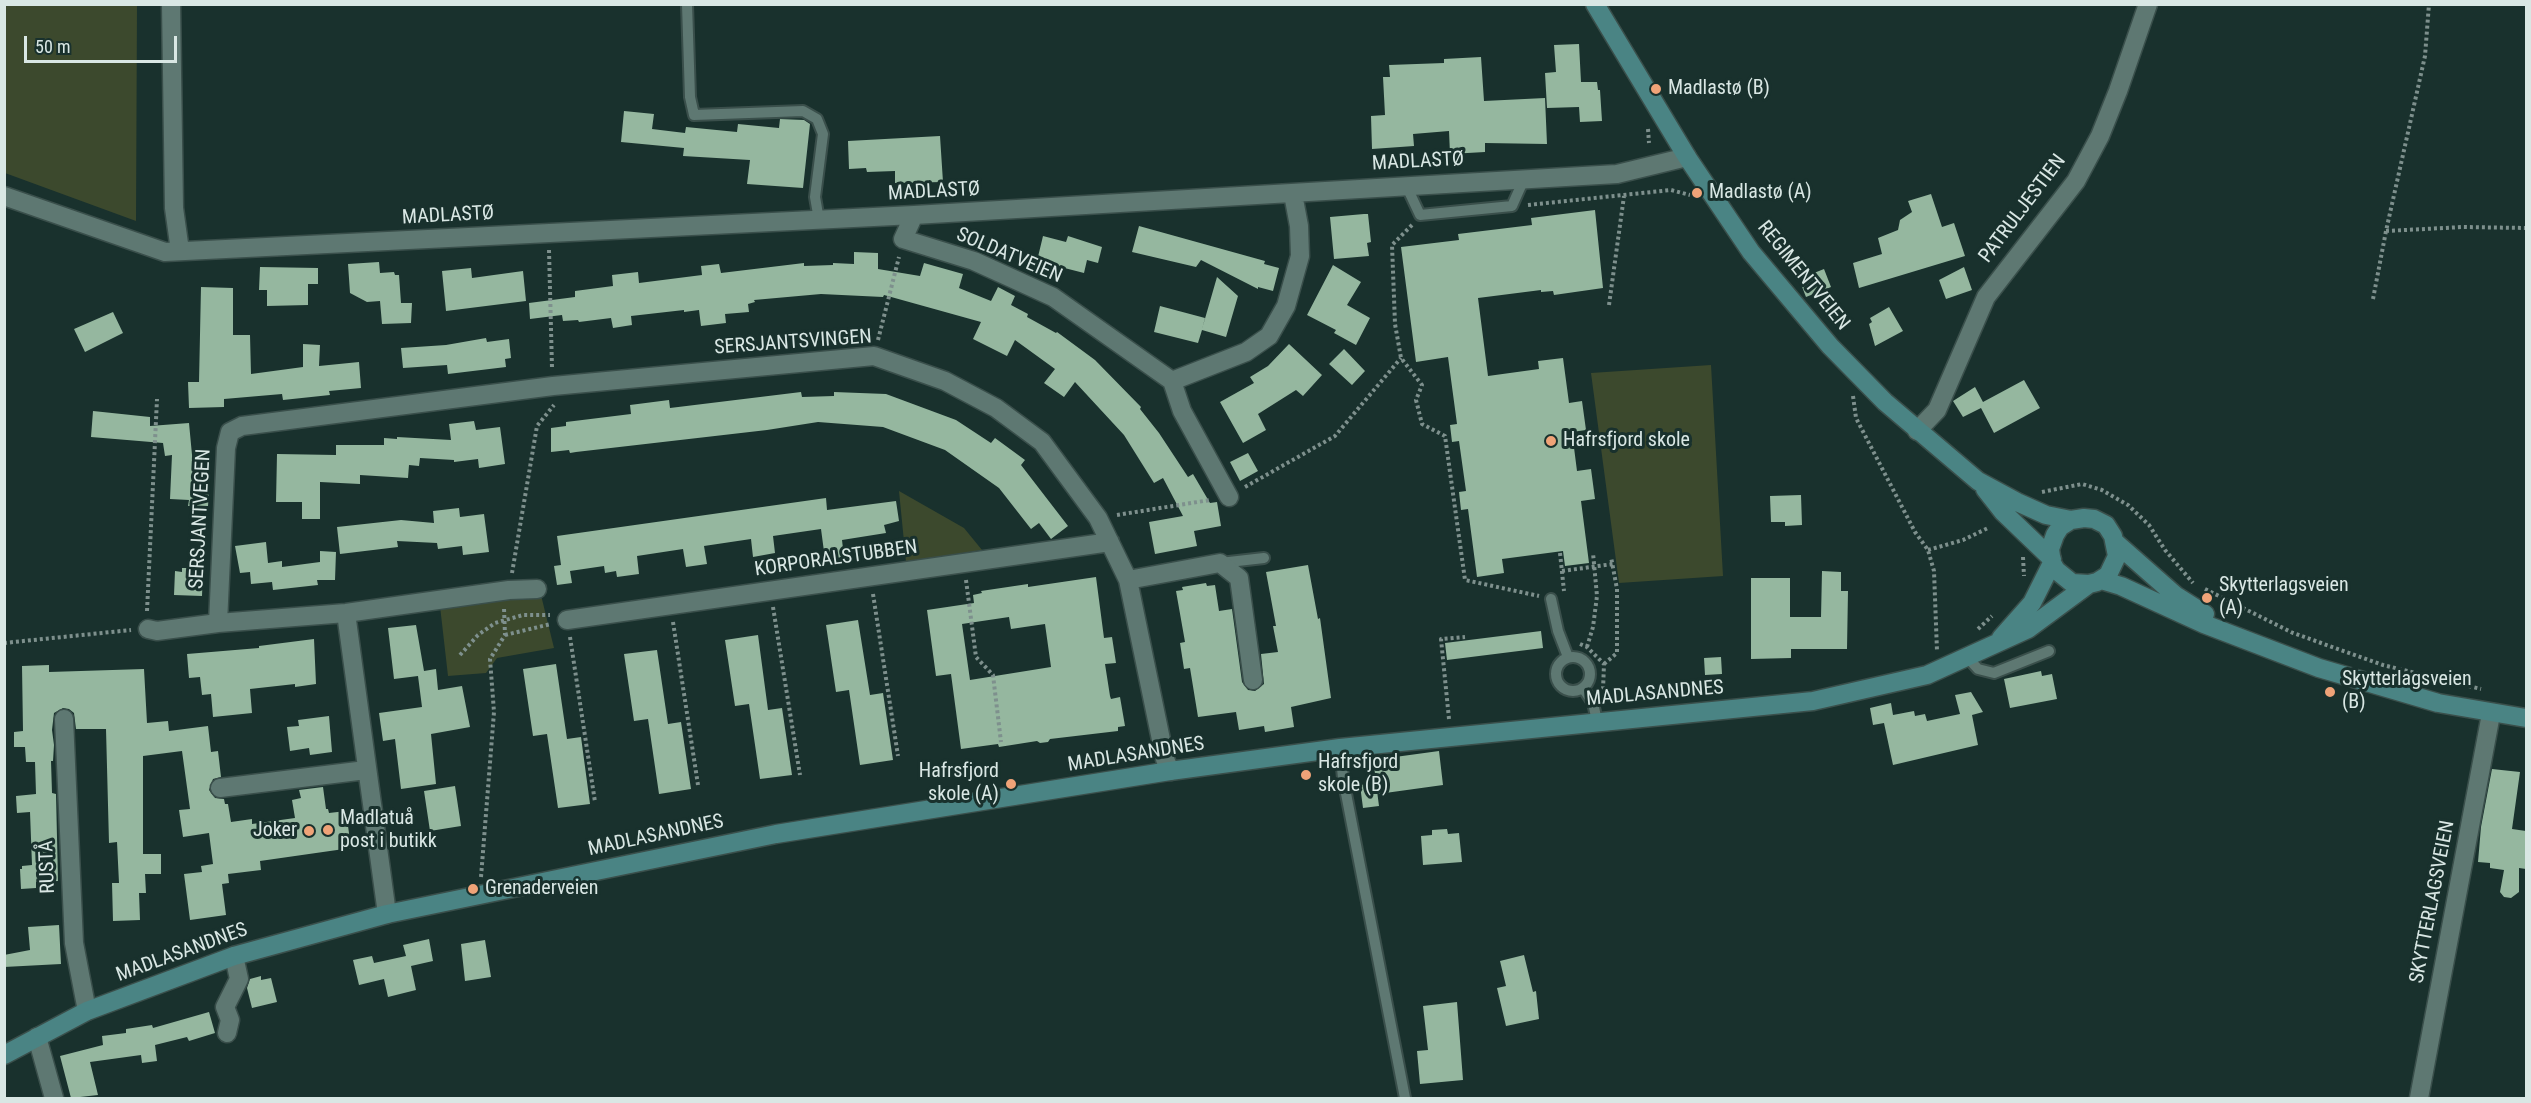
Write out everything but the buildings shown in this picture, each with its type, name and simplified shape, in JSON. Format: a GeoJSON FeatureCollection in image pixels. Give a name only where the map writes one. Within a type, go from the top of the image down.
{"type":"FeatureCollection","features":[{"type":"Feature","properties":{"kind":"street"},"geometry":{"type":"LineString","coordinates":[[171,4],[174,208],[180,251]]}},
{"type":"Feature","properties":{"kind":"street","name":"REGIMENTVEIEN"},"geometry":{"type":"LineString","coordinates":[[1595,4],[1687,157],[1751,252],[1856,373],[1917,431],[1978,481],[2003,512],[2052,561]]}},
{"type":"Feature","properties":{"kind":"street","name":"PATRULJESTIEN"},"geometry":{"type":"LineString","coordinates":[[1917,431],[1937,410],[1986,297],[2076,181],[2100,136],[2148,4]]}},
{"type":"Feature","properties":{"kind":"street","name":"MADLASTØ"},"geometry":{"type":"LineString","coordinates":[[4,196],[165,252],[914,215],[1617,174],[1687,157]]}},
{"type":"Feature","properties":{"kind":"street"},"geometry":{"type":"LineString","coordinates":[[1229,496],[1182,411],[1172,381],[1246,352],[1269,336],[1286,306],[1300,256],[1299,226],[1293,194]]}},
{"type":"Feature","properties":{"kind":"street"},"geometry":{"type":"LineString","coordinates":[[903,239],[914,215]]}},
{"type":"Feature","properties":{"kind":"street","name":"SOLDATVEIEN"},"geometry":{"type":"LineString","coordinates":[[903,239],[974,261],[1053,297],[1172,381]]}},
{"type":"Feature","properties":{"kind":"street","name":"SERSJANTSVINGEN"},"geometry":{"type":"LineString","coordinates":[[242,426],[553,386],[874,356],[945,381],[996,408],[1042,442],[1098,518],[1128,580],[1165,759],[1170,771]]}},
{"type":"Feature","properties":{"kind":"street","name":"SERSJANTVEGEN"},"geometry":{"type":"LineString","coordinates":[[218,623],[226,448],[230,432],[242,426]]}},
{"type":"Feature","properties":{"kind":"street","name":"REGIMENTVEIEN"},"geometry":{"type":"LineString","coordinates":[[1978,481],[2046,515],[2071,520]]}},
{"type":"Feature","properties":{"kind":"street"},"geometry":{"type":"LineString","coordinates":[[2242,637],[2175,595],[2116,543],[2109,528],[2098,521],[2084,518],[2071,520],[2060,527],[2055,535],[2050,549],[2052,561],[2064,578],[2077,584],[2095,582],[2148,598],[2204,624],[2319,668],[2390,690],[2491,714],[2526,718]]}},
{"type":"Feature","properties":{"kind":"street","name":"KORPORALSTUBBEN"},"geometry":{"type":"LineString","coordinates":[[567,620],[1110,542]]}},
{"type":"Feature","properties":{"kind":"street"},"geometry":{"type":"LineString","coordinates":[[2095,582],[2115,563],[2116,543]]}},
{"type":"Feature","properties":{"kind":"street","name":"MADLASANDNES"},"geometry":{"type":"LineString","coordinates":[[1998,642],[2032,603],[2052,561]]}},
{"type":"Feature","properties":{"kind":"street"},"geometry":{"type":"LineString","coordinates":[[1128,580],[1220,563],[1239,578],[1252,680]]}},
{"type":"Feature","properties":{"kind":"street","name":"MADLASANDNES"},"geometry":{"type":"LineString","coordinates":[[4,1055],[87,1011],[234,956],[387,914],[776,834],[1170,771],[1340,748],[1813,701],[1927,675],[1968,658],[2028,629],[2095,582]]}},
{"type":"Feature","properties":{"kind":"street"},"geometry":{"type":"LineString","coordinates":[[148,628],[157,631],[218,623],[346,613],[523,589]]}},
{"type":"Feature","properties":{"kind":"street"},"geometry":{"type":"LineString","coordinates":[[346,613],[387,914]]}},
{"type":"Feature","properties":{"kind":"street","name":"SKYTTERLAGSVEIEN"},"geometry":{"type":"LineString","coordinates":[[2419,1098],[2491,714]]}},
{"type":"Feature","properties":{"kind":"street","name":"RUSTÅ"},"geometry":{"type":"LineString","coordinates":[[64,719],[74,944],[87,1011]]}},
{"type":"Feature","properties":{"kind":"street"},"geometry":{"type":"LineString","coordinates":[[220,788],[366,770]]}},
{"type":"Feature","properties":{"kind":"street"},"geometry":{"type":"LineString","coordinates":[[227,1033],[230,1020],[225,1007],[239,979],[234,956]]}},
{"type":"Feature","properties":{"kind":"street"},"geometry":{"type":"LineString","coordinates":[[37,1037],[54,1098]]}},
{"type":"Feature","properties":{"kind":"lane"},"geometry":{"type":"LineString","coordinates":[[687,4],[690,97],[694,115],[802,111],[817,119],[823,134],[815,197],[819,220]]}},
{"type":"Feature","properties":{"kind":"lane"},"geometry":{"type":"LineString","coordinates":[[1406,185],[1420,215],[1512,206],[1524,179]]}},
{"type":"Feature","properties":{"kind":"lane"},"geometry":{"type":"LineString","coordinates":[[1220,563],[1264,558]]}},
{"type":"Feature","properties":{"kind":"lane"},"geometry":{"type":"LineString","coordinates":[[1551,599],[1558,631],[1568,657]]}},
{"type":"Feature","properties":{"kind":"lane"},"geometry":{"type":"LineString","coordinates":[[1968,658],[1978,669],[1994,673],[2049,651]]}},
{"type":"Feature","properties":{"kind":"lane"},"geometry":{"type":"LineString","coordinates":[[1568,657],[1580,658],[1589,666],[1590,678],[1583,688],[1571,691],[1561,686],[1556,675],[1558,664],[1568,657]]}},
{"type":"Feature","properties":{"kind":"lane"},"geometry":{"type":"LineString","coordinates":[[1583,688],[1593,703],[1597,722]]}},
{"type":"Feature","properties":{"kind":"lane"},"geometry":{"type":"LineString","coordinates":[[1340,748],[1343,778],[1405,1098]]}},
{"type":"Feature","properties":{"kind":"path"},"geometry":{"type":"LineString","coordinates":[[2373,298],[2425,57],[2429,4]]}},
{"type":"Feature","properties":{"kind":"path"},"geometry":{"type":"LineString","coordinates":[[1512,206],[1671,190]]}},
{"type":"Feature","properties":{"kind":"path"},"geometry":{"type":"LineString","coordinates":[[1609,305],[1624,196]]}},
{"type":"Feature","properties":{"kind":"path"},"geometry":{"type":"LineString","coordinates":[[1420,215],[1392,245],[1395,324],[1401,358],[1422,385],[1416,400],[1422,424],[1445,436],[1465,580],[1551,599]]}},
{"type":"Feature","properties":{"kind":"path"},"geometry":{"type":"LineString","coordinates":[[2386,231],[2463,227],[2526,228]]}},
{"type":"Feature","properties":{"kind":"path"},"geometry":{"type":"LineString","coordinates":[[481,877],[494,712],[490,659],[505,635],[504,604],[524,598],[537,426],[554,405],[548,234]]}},
{"type":"Feature","properties":{"kind":"path"},"geometry":{"type":"LineString","coordinates":[[874,356],[890,300],[903,239]]}},
{"type":"Feature","properties":{"kind":"path"},"geometry":{"type":"LineString","coordinates":[[1098,518],[1229,496],[1335,436],[1401,358]]}},
{"type":"Feature","properties":{"kind":"path"},"geometry":{"type":"LineString","coordinates":[[1853,396],[1856,418],[1915,532],[1928,550],[1934,571],[1937,651]]}},
{"type":"Feature","properties":{"kind":"path"},"geometry":{"type":"LineString","coordinates":[[4,643],[148,628],[157,399]]}},
{"type":"Feature","properties":{"kind":"path"},"geometry":{"type":"LineString","coordinates":[[2034,493],[2082,484],[2102,490],[2128,505],[2149,525],[2165,550],[2193,584],[2293,633],[2383,665],[2484,690]]}},
{"type":"Feature","properties":{"kind":"path"},"geometry":{"type":"LineString","coordinates":[[1928,550],[1964,540],[1988,528]]}},
{"type":"Feature","properties":{"kind":"path"},"geometry":{"type":"LineString","coordinates":[[2019,549],[2023,556],[2024,579]]}},
{"type":"Feature","properties":{"kind":"path"},"geometry":{"type":"LineString","coordinates":[[1560,553],[1565,593]]}},
{"type":"Feature","properties":{"kind":"path"},"geometry":{"type":"LineString","coordinates":[[1587,647],[1593,627],[1597,596],[1593,553]]}},
{"type":"Feature","properties":{"kind":"path"},"geometry":{"type":"LineString","coordinates":[[1604,664],[1617,653],[1617,589],[1611,557]]}},
{"type":"Feature","properties":{"kind":"path"},"geometry":{"type":"LineString","coordinates":[[964,563],[976,657],[993,675],[1001,742]]}},
{"type":"Feature","properties":{"kind":"path"},"geometry":{"type":"LineString","coordinates":[[1562,571],[1613,564]]}},
{"type":"Feature","properties":{"kind":"path"},"geometry":{"type":"LineString","coordinates":[[871,577],[898,756]]}},
{"type":"Feature","properties":{"kind":"path"},"geometry":{"type":"LineString","coordinates":[[771,591],[800,775]]}},
{"type":"Feature","properties":{"kind":"path"},"geometry":{"type":"LineString","coordinates":[[670,605],[698,785]]}},
{"type":"Feature","properties":{"kind":"path"},"geometry":{"type":"LineString","coordinates":[[548,608],[567,620],[595,802]]}},
{"type":"Feature","properties":{"kind":"path"},"geometry":{"type":"LineString","coordinates":[[460,655],[478,635],[495,623],[523,615],[550,615]]}},
{"type":"Feature","properties":{"kind":"path"},"geometry":{"type":"LineString","coordinates":[[505,635],[567,620]]}},
{"type":"Feature","properties":{"kind":"path"},"geometry":{"type":"LineString","coordinates":[[1450,722],[1441,639],[1465,637]]}},
{"type":"Feature","properties":{"kind":"path"},"geometry":{"type":"LineString","coordinates":[[1573,641],[1587,647],[1604,664],[1603,690],[1616,701]]}},
{"type":"Feature","properties":{"kind":"green space"},"geometry":{"type":"Polygon","coordinates":[[[4,5],[137,5],[136,221],[5,173],[4,5]]]}},
{"type":"Feature","properties":{"kind":"green space"},"geometry":{"type":"Polygon","coordinates":[[[1711,365],[1723,576],[1619,583],[1591,373],[1711,365]]]}},
{"type":"Feature","properties":{"kind":"green space"},"geometry":{"type":"Polygon","coordinates":[[[899,491],[964,528],[982,550],[906,562],[899,491]]]}},
{"type":"Feature","properties":{"kind":"green space"},"geometry":{"type":"Polygon","coordinates":[[[540,591],[554,648],[497,658],[486,673],[448,676],[440,606],[540,591]]]}},
{"type":"Feature","properties":{"kind":"place","name":"Madlastø (B)"},"geometry":{"type":"Point","coordinates":[1656,89]}},
{"type":"Feature","properties":{"kind":"place","name":"Madlastø (A)"},"geometry":{"type":"Point","coordinates":[1697,193]}},
{"type":"Feature","properties":{"kind":"place","name":"Hafrsfjord skole"},"geometry":{"type":"Point","coordinates":[1551,441]}},
{"type":"Feature","properties":{"kind":"place","name":"Skytterlagsveien (A)"},"geometry":{"type":"Point","coordinates":[2207,598]}},
{"type":"Feature","properties":{"kind":"place","name":"Skytterlagsveien (B)"},"geometry":{"type":"Point","coordinates":[2330,692]}},
{"type":"Feature","properties":{"kind":"place","name":"Hafrsfjord skole (B)"},"geometry":{"type":"Point","coordinates":[1306,775]}},
{"type":"Feature","properties":{"kind":"place","name":"Hafrsfjord skole (A)"},"geometry":{"type":"Point","coordinates":[1011,784]}},
{"type":"Feature","properties":{"kind":"place","name":"Madlatuå post i butikk"},"geometry":{"type":"Point","coordinates":[328,830]}},
{"type":"Feature","properties":{"kind":"place","name":"Joker"},"geometry":{"type":"Point","coordinates":[309,831]}},
{"type":"Feature","properties":{"kind":"place","name":"Grenaderveien"},"geometry":{"type":"Point","coordinates":[473,889]}}]}
